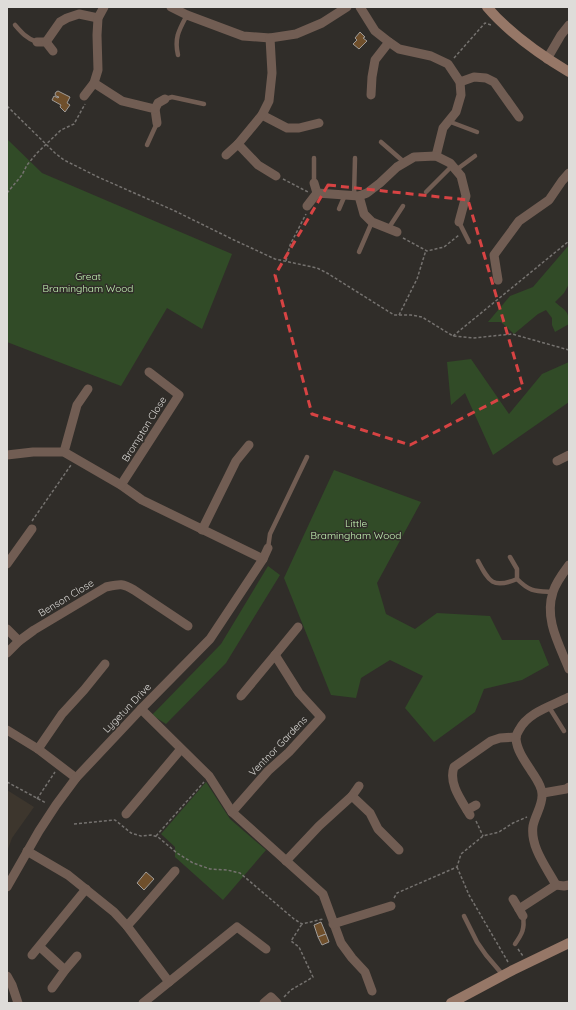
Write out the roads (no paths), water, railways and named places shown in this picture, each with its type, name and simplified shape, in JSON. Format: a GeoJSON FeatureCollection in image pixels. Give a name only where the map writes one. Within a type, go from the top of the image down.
{"type":"FeatureCollection","features":[{"type":"Feature","properties":{"kind":"street"},"geometry":{"type":"LineString","coordinates":[[84,96],[94,83],[98,70],[98,18],[104,7]]}},
{"type":"Feature","properties":{"kind":"street"},"geometry":{"type":"LineString","coordinates":[[171,7],[243,36],[270,38],[296,34],[322,23],[347,7]]}},
{"type":"Feature","properties":{"kind":"street"},"geometry":{"type":"LineString","coordinates":[[360,7],[375,31],[389,42],[399,49],[431,56],[448,64],[460,82],[461,95],[456,112],[443,128],[436,156]]}},
{"type":"Feature","properties":{"kind":"street"},"geometry":{"type":"LineString","coordinates":[[486,7],[515,35],[547,59],[569,72]]}},
{"type":"Feature","properties":{"kind":"street"},"geometry":{"type":"LineString","coordinates":[[46,42],[60,22],[67,18],[78,14],[98,18]]}},
{"type":"Feature","properties":{"kind":"street"},"geometry":{"type":"LineString","coordinates":[[547,59],[561,35],[569,25]]}},
{"type":"Feature","properties":{"kind":"street"},"geometry":{"type":"LineString","coordinates":[[226,155],[238,144],[262,115],[269,101],[272,73],[270,38]]}},
{"type":"Feature","properties":{"kind":"street"},"geometry":{"type":"LineString","coordinates":[[37,42],[46,42]]}},
{"type":"Feature","properties":{"kind":"street"},"geometry":{"type":"LineString","coordinates":[[46,42],[53,51]]}},
{"type":"Feature","properties":{"kind":"street"},"geometry":{"type":"LineString","coordinates":[[371,95],[375,60],[389,42]]}},
{"type":"Feature","properties":{"kind":"street"},"geometry":{"type":"LineString","coordinates":[[460,82],[474,78],[486,78],[494,82],[519,117]]}},
{"type":"Feature","properties":{"kind":"street"},"geometry":{"type":"LineString","coordinates":[[94,83],[122,101],[155,109]]}},
{"type":"Feature","properties":{"kind":"street"},"geometry":{"type":"LineString","coordinates":[[156,123],[155,109],[158,103],[165,99]]}},
{"type":"Feature","properties":{"kind":"street"},"geometry":{"type":"LineString","coordinates":[[262,115],[287,128],[300,128],[319,123]]}},
{"type":"Feature","properties":{"kind":"street"},"geometry":{"type":"LineString","coordinates":[[238,144],[258,165],[276,176]]}},
{"type":"Feature","properties":{"kind":"street"},"geometry":{"type":"LineString","coordinates":[[316,195],[353,196],[367,193],[404,162],[414,157],[436,156],[450,163],[461,176],[466,196],[459,222]]}},
{"type":"Feature","properties":{"kind":"street"},"geometry":{"type":"LineString","coordinates":[[498,280],[494,255],[519,221],[549,200],[569,173]]}},
{"type":"Feature","properties":{"kind":"street"},"geometry":{"type":"LineString","coordinates":[[307,206],[316,195],[314,182]]}},
{"type":"Feature","properties":{"kind":"street"},"geometry":{"type":"LineString","coordinates":[[353,196],[364,214],[372,222],[397,232]]}},
{"type":"Feature","properties":{"kind":"street","name":"Brompton Close"},"geometry":{"type":"LineString","coordinates":[[121,485],[179,395],[149,372]]}},
{"type":"Feature","properties":{"kind":"street"},"geometry":{"type":"LineString","coordinates":[[64,452],[77,405],[88,389]]}},
{"type":"Feature","properties":{"kind":"street"},"geometry":{"type":"LineString","coordinates":[[202,530],[236,461],[249,445]]}},
{"type":"Feature","properties":{"kind":"street"},"geometry":{"type":"LineString","coordinates":[[7,454],[64,452],[121,485],[142,500],[263,559]]}},
{"type":"Feature","properties":{"kind":"street"},"geometry":{"type":"LineString","coordinates":[[557,461],[569,455]]}},
{"type":"Feature","properties":{"kind":"street"},"geometry":{"type":"LineString","coordinates":[[7,564],[32,529]]}},
{"type":"Feature","properties":{"kind":"street","name":"Lygetun Drive"},"geometry":{"type":"LineString","coordinates":[[7,887],[39,831],[76,778],[141,709],[210,640],[263,559],[268,548]]}},
{"type":"Feature","properties":{"kind":"street"},"geometry":{"type":"LineString","coordinates":[[569,565],[559,578],[553,592],[550,607],[551,625],[569,669]]}},
{"type":"Feature","properties":{"kind":"street","name":"Benson Close"},"geometry":{"type":"LineString","coordinates":[[7,653],[34,630],[106,587],[116,585],[125,585],[134,590],[188,626]]}},
{"type":"Feature","properties":{"kind":"street"},"geometry":{"type":"LineString","coordinates":[[242,696],[298,627]]}},
{"type":"Feature","properties":{"kind":"street"},"geometry":{"type":"LineString","coordinates":[[7,629],[19,642]]}},
{"type":"Feature","properties":{"kind":"street","name":"Ventnor Gardens"},"geometry":{"type":"LineString","coordinates":[[232,812],[268,771],[289,752],[321,717],[299,693],[275,655]]}},
{"type":"Feature","properties":{"kind":"street"},"geometry":{"type":"LineString","coordinates":[[38,749],[62,714],[105,664]]}},
{"type":"Feature","properties":{"kind":"street"},"geometry":{"type":"LineString","coordinates":[[556,885],[534,842],[534,826],[542,794],[541,787],[526,764],[518,747],[516,737],[522,725],[533,715],[569,697]]}},
{"type":"Feature","properties":{"kind":"street"},"geometry":{"type":"LineString","coordinates":[[141,709],[209,776],[232,812],[323,894],[341,943],[365,972],[372,991]]}},
{"type":"Feature","properties":{"kind":"street"},"geometry":{"type":"LineString","coordinates":[[7,730],[38,749],[76,778]]}},
{"type":"Feature","properties":{"kind":"street"},"geometry":{"type":"LineString","coordinates":[[476,805],[469,813],[455,787],[452,772],[454,767],[491,741],[500,738],[516,737]]}},
{"type":"Feature","properties":{"kind":"street"},"geometry":{"type":"LineString","coordinates":[[126,814],[182,749]]}},
{"type":"Feature","properties":{"kind":"street"},"geometry":{"type":"LineString","coordinates":[[447,761],[454,767]]}},
{"type":"Feature","properties":{"kind":"street"},"geometry":{"type":"LineString","coordinates":[[286,861],[319,826],[352,796],[359,786]]}},
{"type":"Feature","properties":{"kind":"street"},"geometry":{"type":"LineString","coordinates":[[542,794],[569,787]]}},
{"type":"Feature","properties":{"kind":"street"},"geometry":{"type":"LineString","coordinates":[[352,796],[370,814],[378,829],[399,850]]}},
{"type":"Feature","properties":{"kind":"street"},"geometry":{"type":"LineString","coordinates":[[27,851],[68,875],[114,912],[169,982]]}},
{"type":"Feature","properties":{"kind":"street"},"geometry":{"type":"LineString","coordinates":[[126,926],[176,871]]}},
{"type":"Feature","properties":{"kind":"street"},"geometry":{"type":"LineString","coordinates":[[513,899],[521,912],[556,885],[569,885]]}},
{"type":"Feature","properties":{"kind":"street"},"geometry":{"type":"LineString","coordinates":[[32,956],[86,889]]}},
{"type":"Feature","properties":{"kind":"street"},"geometry":{"type":"LineString","coordinates":[[332,921],[391,906]]}},
{"type":"Feature","properties":{"kind":"street"},"geometry":{"type":"LineString","coordinates":[[143,1003],[237,927],[266,950]]}},
{"type":"Feature","properties":{"kind":"street"},"geometry":{"type":"LineString","coordinates":[[451,1003],[527,963],[569,943]]}},
{"type":"Feature","properties":{"kind":"street"},"geometry":{"type":"LineString","coordinates":[[40,947],[65,970]]}},
{"type":"Feature","properties":{"kind":"street"},"geometry":{"type":"LineString","coordinates":[[52,988],[65,970],[78,956]]}},
{"type":"Feature","properties":{"kind":"street"},"geometry":{"type":"LineString","coordinates":[[7,971],[18,1003]]}},
{"type":"Feature","properties":{"kind":"street"},"geometry":{"type":"LineString","coordinates":[[264,1003],[271,997],[280,1001]]}},
{"type":"Feature","properties":{"kind":"lane"},"geometry":{"type":"LineString","coordinates":[[178,56],[176,47],[177,35],[188,15]]}},
{"type":"Feature","properties":{"kind":"lane"},"geometry":{"type":"LineString","coordinates":[[15,25],[23,34],[31,40],[37,42]]}},
{"type":"Feature","properties":{"kind":"lane"},"geometry":{"type":"LineString","coordinates":[[165,99],[172,97],[204,104]]}},
{"type":"Feature","properties":{"kind":"lane"},"geometry":{"type":"LineString","coordinates":[[448,122],[477,132]]}},
{"type":"Feature","properties":{"kind":"lane"},"geometry":{"type":"LineString","coordinates":[[147,145],[156,123]]}},
{"type":"Feature","properties":{"kind":"lane"},"geometry":{"type":"LineString","coordinates":[[381,142],[404,162]]}},
{"type":"Feature","properties":{"kind":"lane"},"geometry":{"type":"LineString","coordinates":[[426,192],[454,168],[475,156]]}},
{"type":"Feature","properties":{"kind":"lane"},"geometry":{"type":"LineString","coordinates":[[314,158],[314,182]]}},
{"type":"Feature","properties":{"kind":"lane"},"geometry":{"type":"LineString","coordinates":[[339,209],[353,196],[355,158]]}},
{"type":"Feature","properties":{"kind":"lane"},"geometry":{"type":"LineString","coordinates":[[388,229],[403,206]]}},
{"type":"Feature","properties":{"kind":"lane"},"geometry":{"type":"LineString","coordinates":[[359,252],[372,222]]}},
{"type":"Feature","properties":{"kind":"lane"},"geometry":{"type":"LineString","coordinates":[[459,222],[469,242]]}},
{"type":"Feature","properties":{"kind":"lane"},"geometry":{"type":"LineString","coordinates":[[268,548],[270,534],[307,457]]}},
{"type":"Feature","properties":{"kind":"lane"},"geometry":{"type":"LineString","coordinates":[[510,557],[517,569],[517,579],[525,587],[537,591],[553,592]]}},
{"type":"Feature","properties":{"kind":"lane"},"geometry":{"type":"LineString","coordinates":[[478,561],[491,581],[499,584],[517,579]]}},
{"type":"Feature","properties":{"kind":"lane"},"geometry":{"type":"LineString","coordinates":[[549,707],[564,731]]}},
{"type":"Feature","properties":{"kind":"lane"},"geometry":{"type":"LineString","coordinates":[[515,944],[521,936],[524,928],[521,912]]}},
{"type":"Feature","properties":{"kind":"lane"},"geometry":{"type":"LineString","coordinates":[[464,916],[477,942],[486,954],[508,973]]}},
{"type":"Feature","properties":{"kind":"park label","name":"Great Bramingham Wood"},"geometry":{"type":"Point","coordinates":[88,282]}},
{"type":"Feature","properties":{"kind":"park label","name":"Little Bramingham Wood"},"geometry":{"type":"Point","coordinates":[356,528]}}]}
